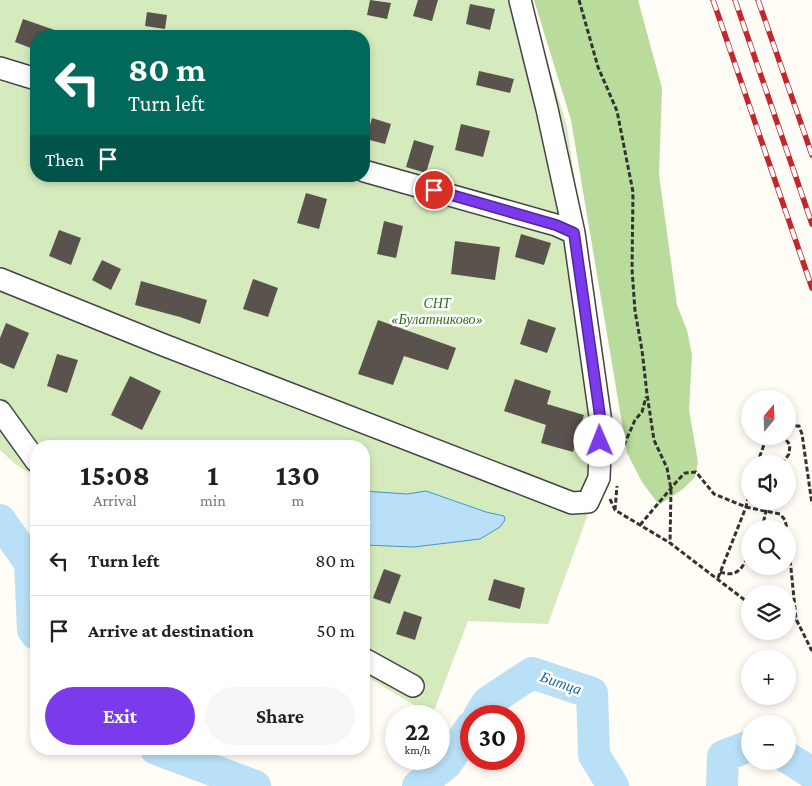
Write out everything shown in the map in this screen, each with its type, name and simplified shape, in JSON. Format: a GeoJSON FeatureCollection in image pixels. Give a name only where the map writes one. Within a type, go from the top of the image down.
{"type":"FeatureCollection","features":[{"type":"Feature","properties":{"kind":"street"},"geometry":{"type":"LineString","coordinates":[[0,279],[161,344],[572,503],[588,502],[609,480],[574,233],[547,109],[520,0]]}},
{"type":"Feature","properties":{"kind":"street"},"geometry":{"type":"LineString","coordinates":[[0,68],[30,76]]}},
{"type":"Feature","properties":{"kind":"street"},"geometry":{"type":"LineString","coordinates":[[370,173],[556,225],[574,233]]}},
{"type":"Feature","properties":{"kind":"street"},"geometry":{"type":"LineString","coordinates":[[0,411],[30,453]]}},
{"type":"Feature","properties":{"kind":"street"},"geometry":{"type":"LineString","coordinates":[[370,662],[412,686]]}},
{"type":"Feature","properties":{"kind":"path"},"geometry":{"type":"LineString","coordinates":[[579,0],[598,67],[617,111],[633,192],[632,269],[635,311],[654,440],[667,468],[671,489],[670,543]]}},
{"type":"Feature","properties":{"kind":"path"},"geometry":{"type":"LineString","coordinates":[[620,460],[622,448],[635,420],[642,412],[647,394]]}},
{"type":"Feature","properties":{"kind":"path"},"geometry":{"type":"LineString","coordinates":[[796,426],[799,426],[802,434],[812,504]]}},
{"type":"Feature","properties":{"kind":"path"},"geometry":{"type":"LineString","coordinates":[[640,525],[685,473],[696,472],[714,494],[741,505]]}},
{"type":"Feature","properties":{"kind":"path"},"geometry":{"type":"LineString","coordinates":[[609,480],[615,510]]}},
{"type":"Feature","properties":{"kind":"path"},"geometry":{"type":"LineString","coordinates":[[609,480],[615,510],[670,543],[741,597]]}},
{"type":"Feature","properties":{"kind":"path"},"geometry":{"type":"LineString","coordinates":[[717,578],[745,510]]}},
{"type":"Feature","properties":{"kind":"path"},"geometry":{"type":"LineString","coordinates":[[758,510],[780,514],[785,520]]}},
{"type":"Feature","properties":{"kind":"path"},"geometry":{"type":"LineString","coordinates":[[764,520],[766,512]]}},
{"type":"Feature","properties":{"kind":"path"},"geometry":{"type":"LineString","coordinates":[[720,572],[734,574],[741,569]]}},
{"type":"Feature","properties":{"kind":"path"},"geometry":{"type":"LineString","coordinates":[[796,619],[812,651]]}},
{"type":"Feature","properties":{"kind":"green space","name":"СНТ «Булатниково»"},"geometry":{"type":"Polygon","coordinates":[[[0,0],[528,0],[567,126],[612,448],[548,624],[468,621],[436,705],[414,705],[370,679],[370,440],[30,440],[30,473],[15,464],[0,450],[0,0]]]}},
{"type":"Feature","properties":{"kind":"green space"},"geometry":{"type":"Polygon","coordinates":[[[534,0],[638,0],[662,88],[659,175],[677,305],[687,330],[692,355],[689,410],[698,462],[695,477],[683,489],[659,505],[642,482],[627,453],[571,120],[534,0]]]}},
{"type":"Feature","properties":{"kind":"water"},"geometry":{"type":"Polygon","coordinates":[[[370,491],[407,494],[426,491],[486,512],[504,516],[505,520],[500,527],[480,539],[414,547],[370,545],[370,491]]]}},
{"type":"Feature","properties":{"kind":"building"},"geometry":{"type":"Polygon","coordinates":[[[370,0],[391,3],[387,19],[367,15],[370,0]]]}},
{"type":"Feature","properties":{"kind":"building"},"geometry":{"type":"Polygon","coordinates":[[[418,0],[438,0],[432,21],[413,16],[418,0]]]}},
{"type":"Feature","properties":{"kind":"building"},"geometry":{"type":"Polygon","coordinates":[[[470,4],[495,9],[490,30],[466,24],[470,4]]]}},
{"type":"Feature","properties":{"kind":"building"},"geometry":{"type":"Polygon","coordinates":[[[147,12],[167,15],[165,29],[145,26],[147,12]]]}},
{"type":"Feature","properties":{"kind":"building"},"geometry":{"type":"Polygon","coordinates":[[[23,19],[55,30],[30,30],[30,48],[15,42],[23,19]]]}},
{"type":"Feature","properties":{"kind":"building"},"geometry":{"type":"Polygon","coordinates":[[[479,71],[514,79],[510,93],[476,85],[479,71]]]}},
{"type":"Feature","properties":{"kind":"building"},"geometry":{"type":"Polygon","coordinates":[[[372,118],[391,124],[385,144],[370,140],[372,118]]]}},
{"type":"Feature","properties":{"kind":"building"},"geometry":{"type":"Polygon","coordinates":[[[461,124],[490,131],[483,157],[455,150],[461,124]]]}},
{"type":"Feature","properties":{"kind":"building"},"geometry":{"type":"Polygon","coordinates":[[[414,140],[434,146],[426,173],[406,167],[414,140]]]}},
{"type":"Feature","properties":{"kind":"building"},"geometry":{"type":"Polygon","coordinates":[[[306,193],[327,199],[319,229],[297,223],[306,193]]]}},
{"type":"Feature","properties":{"kind":"building"},"geometry":{"type":"Polygon","coordinates":[[[384,221],[403,226],[396,258],[377,254],[384,221]]]}},
{"type":"Feature","properties":{"kind":"building"},"geometry":{"type":"Polygon","coordinates":[[[59,230],[81,238],[71,265],[49,256],[59,230]]]}},
{"type":"Feature","properties":{"kind":"building"},"geometry":{"type":"Polygon","coordinates":[[[521,234],[551,243],[544,265],[515,257],[521,234]]]}},
{"type":"Feature","properties":{"kind":"building"},"geometry":{"type":"Polygon","coordinates":[[[455,241],[500,247],[495,280],[451,274],[455,241]]]}},
{"type":"Feature","properties":{"kind":"building"},"geometry":{"type":"Polygon","coordinates":[[[102,260],[121,269],[111,290],[92,280],[102,260]]]}},
{"type":"Feature","properties":{"kind":"building"},"geometry":{"type":"Polygon","coordinates":[[[253,279],[278,288],[268,317],[243,309],[253,279]]]}},
{"type":"Feature","properties":{"kind":"building"},"geometry":{"type":"Polygon","coordinates":[[[141,281],[207,300],[200,324],[135,305],[141,281]]]}},
{"type":"Feature","properties":{"kind":"building"},"geometry":{"type":"Polygon","coordinates":[[[528,319],[556,328],[547,353],[520,344],[528,319]]]}},
{"type":"Feature","properties":{"kind":"building"},"geometry":{"type":"Polygon","coordinates":[[[378,320],[456,348],[448,370],[404,356],[393,385],[358,374],[378,320]]]}},
{"type":"Feature","properties":{"kind":"building"},"geometry":{"type":"Polygon","coordinates":[[[6,323],[29,333],[14,369],[0,363],[0,338],[6,323]]]}},
{"type":"Feature","properties":{"kind":"building"},"geometry":{"type":"Polygon","coordinates":[[[57,354],[78,360],[67,393],[47,386],[57,354]]]}},
{"type":"Feature","properties":{"kind":"building"},"geometry":{"type":"Polygon","coordinates":[[[130,376],[161,391],[142,430],[111,415],[130,376]]]}},
{"type":"Feature","properties":{"kind":"building"},"geometry":{"type":"Polygon","coordinates":[[[515,379],[551,391],[547,404],[584,415],[573,452],[541,443],[546,425],[504,411],[515,379]]]}},
{"type":"Feature","properties":{"kind":"building"},"geometry":{"type":"Polygon","coordinates":[[[384,569],[401,575],[390,604],[373,598],[384,569]]]}},
{"type":"Feature","properties":{"kind":"building"},"geometry":{"type":"Polygon","coordinates":[[[494,579],[525,588],[520,609],[488,600],[494,579]]]}},
{"type":"Feature","properties":{"kind":"building"},"geometry":{"type":"Polygon","coordinates":[[[404,611],[422,617],[415,640],[396,634],[404,611]]]}},
{"type":"Feature","properties":{"kind":"waterway","name":"Битца"},"geometry":{"type":"LineString","coordinates":[[0,520],[30,563]]}},
{"type":"Feature","properties":{"kind":"waterway","name":"Битца"},"geometry":{"type":"LineString","coordinates":[[486,705],[532,673],[592,693],[594,755],[613,786]]}},
{"type":"Feature","properties":{"kind":"waterway","name":"Битца"},"geometry":{"type":"LineString","coordinates":[[418,786],[446,764],[460,743]]}},
{"type":"Feature","properties":{"kind":"waterway","name":"Битца"},"geometry":{"type":"LineString","coordinates":[[722,786],[723,756],[741,749]]}},
{"type":"Feature","properties":{"kind":"waterway","name":"Битца"},"geometry":{"type":"LineString","coordinates":[[172,755],[255,786]]}},
{"type":"Feature","properties":{"kind":"waterway","name":"Битца"},"geometry":{"type":"LineString","coordinates":[[796,763],[812,773]]}},
{"type":"Feature","properties":{"kind":"railway"},"geometry":{"type":"LineString","coordinates":[[713,0],[812,288]]}},
{"type":"Feature","properties":{"kind":"railway"},"geometry":{"type":"LineString","coordinates":[[735,0],[812,224]]}},
{"type":"Feature","properties":{"kind":"railway"},"geometry":{"type":"LineString","coordinates":[[758,0],[812,155]]}},
{"type":"Feature","properties":{"kind":"route"},"geometry":{"type":"LineString","coordinates":[[434,190],[556,225],[574,233],[601,423],[600,441]]}}]}
